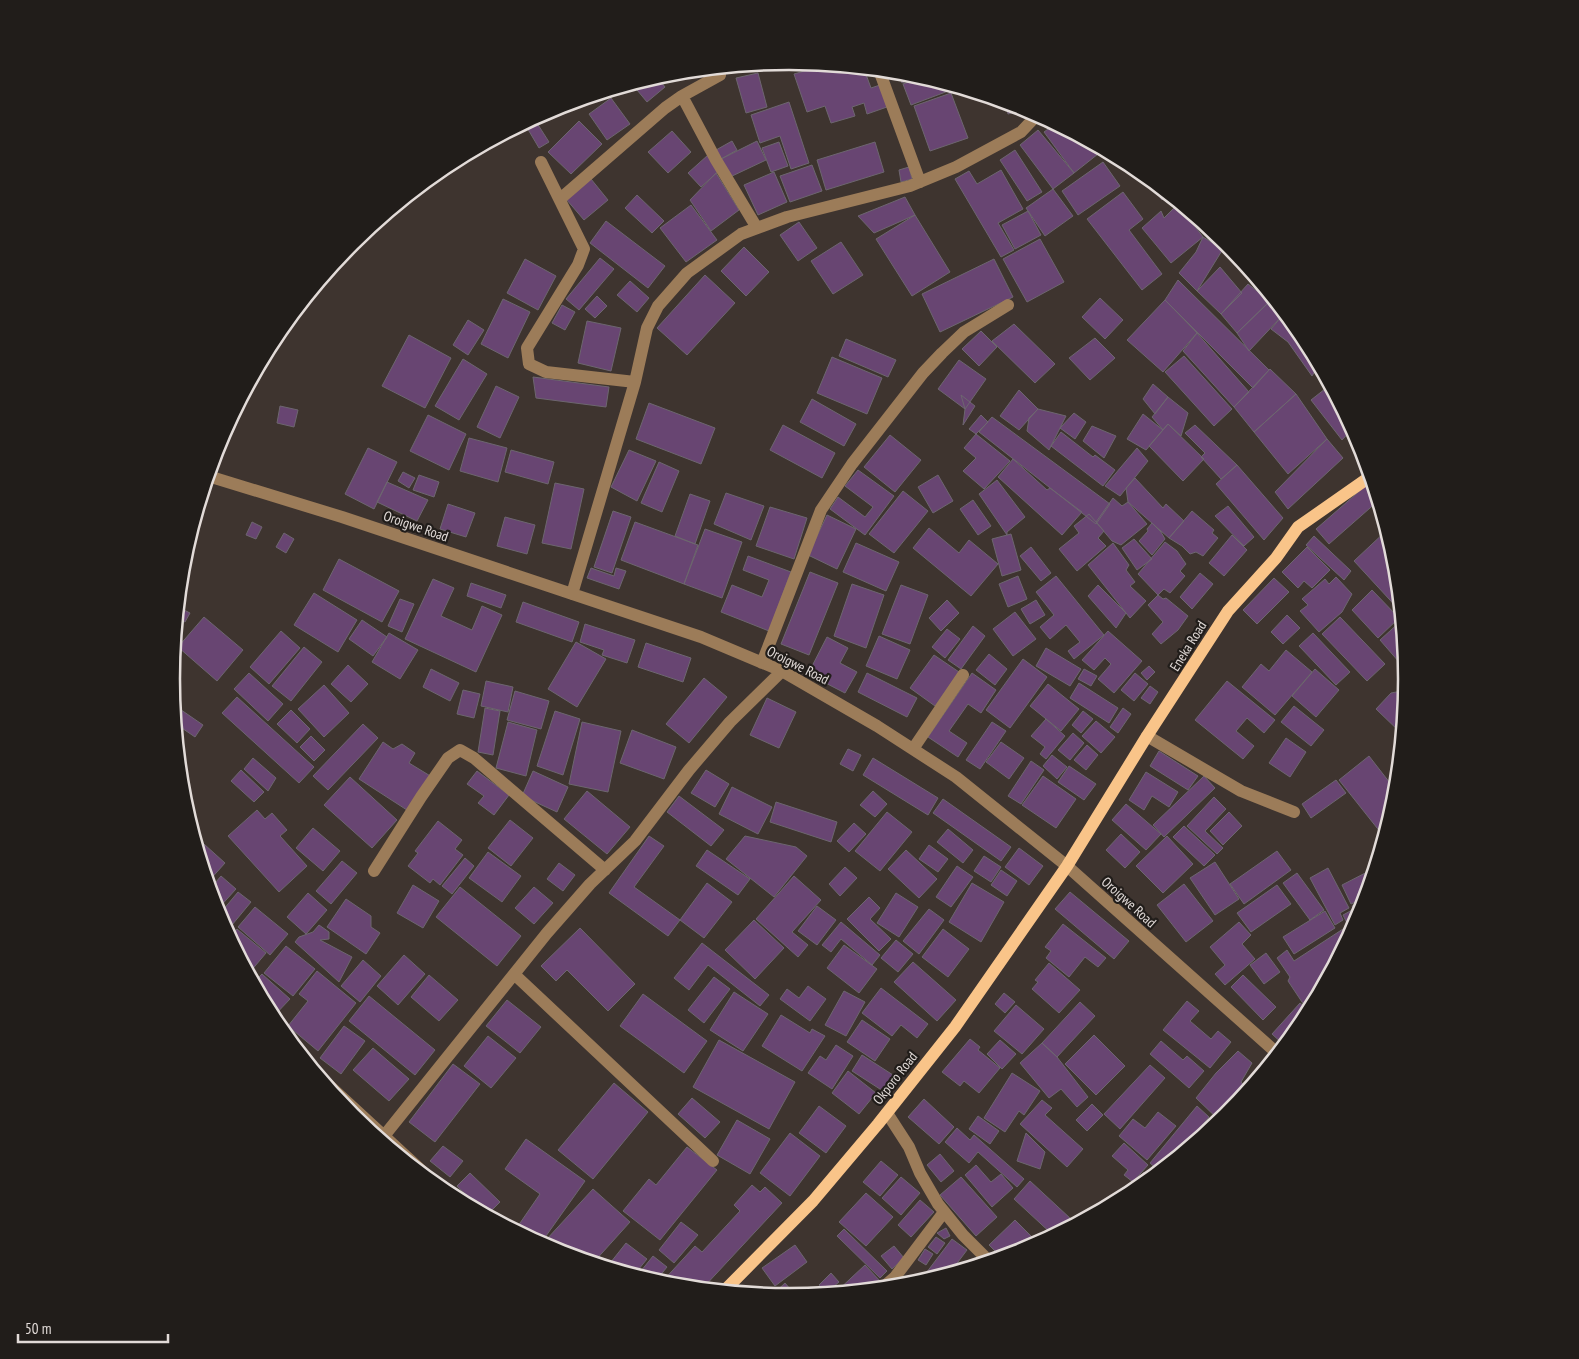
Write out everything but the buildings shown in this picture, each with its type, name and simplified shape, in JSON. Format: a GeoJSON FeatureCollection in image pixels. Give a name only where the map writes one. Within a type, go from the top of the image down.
{"type":"FeatureCollection","features":[{"type":"Feature","properties":{"kind":"main road","name":"Eneka Road"},"geometry":{"type":"LineString","coordinates":[[1067,866],[1147,736],[1228,611],[1276,558],[1298,527],[1365,480]]}},
{"type":"Feature","properties":{"kind":"main road","name":"Okporo Road"},"geometry":{"type":"LineString","coordinates":[[729,1286],[813,1200],[887,1113],[955,1027],[1067,866]]}},
{"type":"Feature","properties":{"kind":"street"},"geometry":{"type":"LineString","coordinates":[[560,199],[637,131],[682,96],[720,75]]}},
{"type":"Feature","properties":{"kind":"street"},"geometry":{"type":"LineString","coordinates":[[882,77],[920,182]]}},
{"type":"Feature","properties":{"kind":"street"},"geometry":{"type":"LineString","coordinates":[[682,96],[716,160],[757,228]]}},
{"type":"Feature","properties":{"kind":"street"},"geometry":{"type":"LineString","coordinates":[[572,594],[635,382],[647,328],[658,306],[688,273],[741,234],[787,217],[910,186],[956,167],[1021,132],[1032,120]]}},
{"type":"Feature","properties":{"kind":"street"},"geometry":{"type":"LineString","coordinates":[[541,162],[584,249],[578,265],[527,348],[529,364],[546,372],[635,382]]}},
{"type":"Feature","properties":{"kind":"street"},"geometry":{"type":"LineString","coordinates":[[762,663],[822,510],[852,464],[923,373],[942,353],[964,332],[1008,305]]}},
{"type":"Feature","properties":{"kind":"street","name":"Oroigwe Road"},"geometry":{"type":"LineString","coordinates":[[214,478],[342,517],[701,637],[782,671],[877,726],[956,777],[1067,866],[1274,1050]]}},
{"type":"Feature","properties":{"kind":"street"},"geometry":{"type":"LineString","coordinates":[[385,1135],[547,933],[590,884],[636,841],[689,770],[730,722],[782,671]]}},
{"type":"Feature","properties":{"kind":"street"},"geometry":{"type":"LineString","coordinates":[[913,749],[964,675]]}},
{"type":"Feature","properties":{"kind":"street"},"geometry":{"type":"LineString","coordinates":[[1147,736],[1241,792],[1294,812]]}},
{"type":"Feature","properties":{"kind":"street"},"geometry":{"type":"LineString","coordinates":[[374,871],[448,758],[460,750],[474,758],[605,870]]}},
{"type":"Feature","properties":{"kind":"street"},"geometry":{"type":"LineString","coordinates":[[514,974],[713,1160]]}},
{"type":"Feature","properties":{"kind":"street"},"geometry":{"type":"LineString","coordinates":[[887,1113],[909,1147],[920,1173],[944,1212],[985,1257]]}},
{"type":"Feature","properties":{"kind":"street"},"geometry":{"type":"LineString","coordinates":[[892,1280],[944,1212]]}}]}
